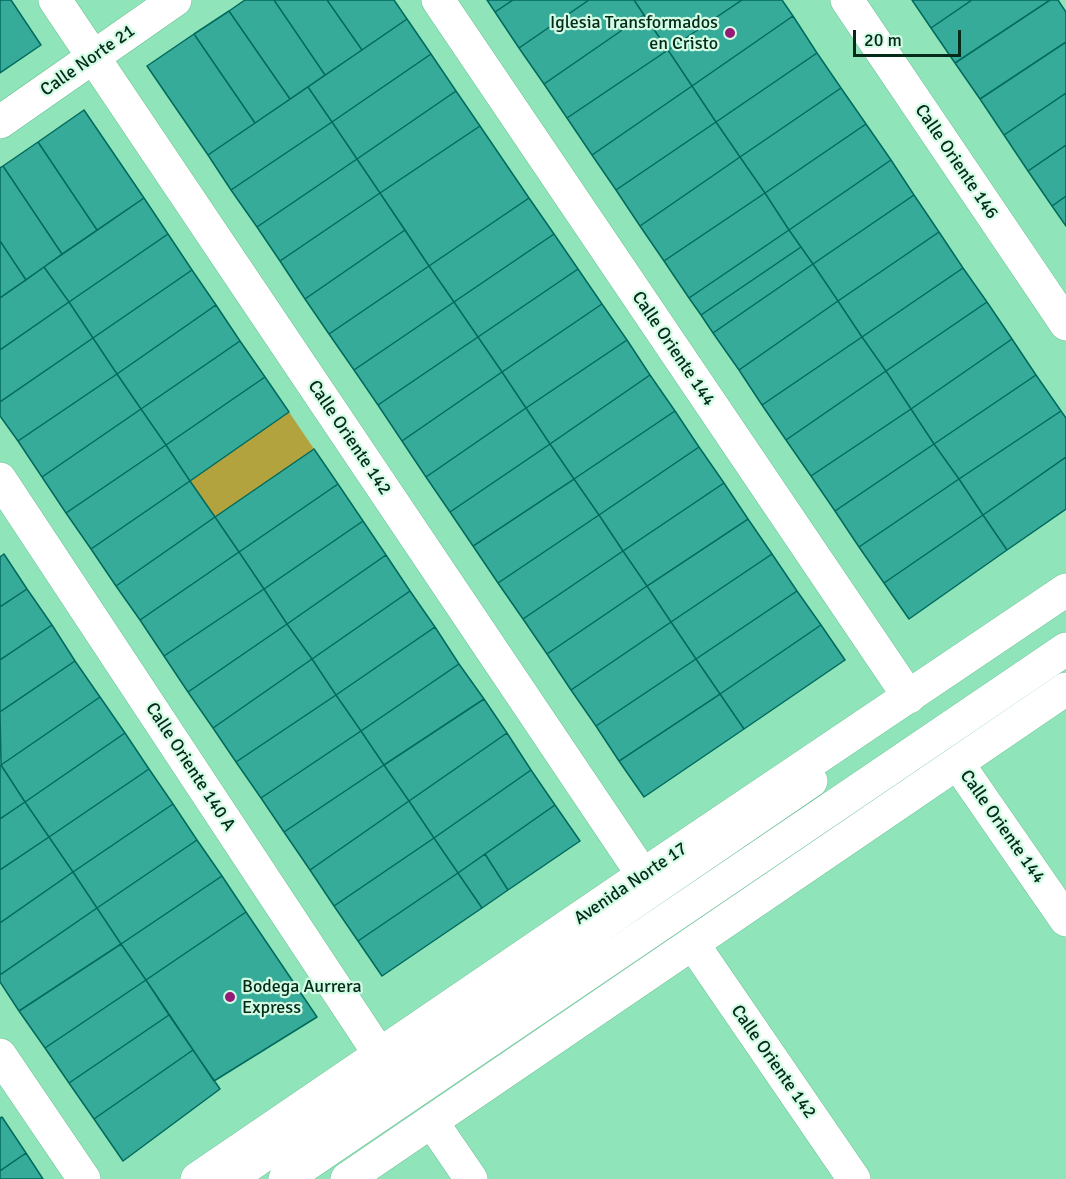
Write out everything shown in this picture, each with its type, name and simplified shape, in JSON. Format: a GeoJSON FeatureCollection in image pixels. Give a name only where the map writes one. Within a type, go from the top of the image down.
{"type":"FeatureCollection","features":[{"type":"Feature","properties":{"kind":"street","name":"Calle Oriente 142"},"geometry":{"type":"LineString","coordinates":[[56,0],[643,875]]}},
{"type":"Feature","properties":{"kind":"street","name":"Calle Norte 21"},"geometry":{"type":"LineString","coordinates":[[0,122],[175,0]]}},
{"type":"Feature","properties":{"kind":"street","name":"Calle Oriente 144"},"geometry":{"type":"LineString","coordinates":[[438,0],[909,697]]}},
{"type":"Feature","properties":{"kind":"street","name":"Calle Oriente 146"},"geometry":{"type":"LineString","coordinates":[[847,0],[1066,324]]}},
{"type":"Feature","properties":{"kind":"street","name":"Calle Oriente 140 A"},"geometry":{"type":"LineString","coordinates":[[0,479],[380,1054]]}},
{"type":"Feature","properties":{"kind":"street","name":"Avenida Norte 17"},"geometry":{"type":"LineString","coordinates":[[197,1179],[1066,590]]}},
{"type":"Feature","properties":{"kind":"street"},"geometry":{"type":"LineString","coordinates":[[229,1179],[1066,608]]}},
{"type":"Feature","properties":{"kind":"street"},"geometry":{"type":"LineString","coordinates":[[285,1179],[1066,650]]}},
{"type":"Feature","properties":{"kind":"street"},"geometry":{"type":"LineString","coordinates":[[347,1179],[1066,689]]}},
{"type":"Feature","properties":{"kind":"street","name":"Calle Oriente 144"},"geometry":{"type":"LineString","coordinates":[[958,764],[1066,920]]}},
{"type":"Feature","properties":{"kind":"street","name":"Calle Oriente 142"},"geometry":{"type":"LineString","coordinates":[[693,945],[854,1179]]}},
{"type":"Feature","properties":{"kind":"street"},"geometry":{"type":"LineString","coordinates":[[0,1055],[84,1179]]}},
{"type":"Feature","properties":{"kind":"street"},"geometry":{"type":"LineString","coordinates":[[432,1122],[471,1179]]}},
{"type":"Feature","properties":{"kind":"shaded area"},"geometry":{"type":"Polygon","coordinates":[[[289,412],[314,449],[215,517],[190,481],[289,412]]]}},
{"type":"Feature","properties":{"kind":"building"},"geometry":{"type":"Polygon","coordinates":[[[0,0],[11,0],[41,45],[0,73],[0,0]]]}},
{"type":"Feature","properties":{"kind":"building"},"geometry":{"type":"Polygon","coordinates":[[[245,0],[274,0],[325,75],[290,99],[229,11],[245,0]]]}},
{"type":"Feature","properties":{"kind":"building"},"geometry":{"type":"Polygon","coordinates":[[[274,0],[327,0],[362,50],[325,75],[274,0]]]}},
{"type":"Feature","properties":{"kind":"building"},"geometry":{"type":"Polygon","coordinates":[[[327,0],[394,0],[407,19],[362,50],[327,0]]]}},
{"type":"Feature","properties":{"kind":"building"},"geometry":{"type":"Polygon","coordinates":[[[487,0],[513,0],[495,12],[487,0]]]}},
{"type":"Feature","properties":{"kind":"building"},"geometry":{"type":"Polygon","coordinates":[[[513,0],[589,0],[519,48],[495,12],[513,0]]]}},
{"type":"Feature","properties":{"kind":"building"},"geometry":{"type":"Polygon","coordinates":[[[589,0],[634,0],[644,15],[544,84],[519,48],[589,0]]]}},
{"type":"Feature","properties":{"kind":"building"},"geometry":{"type":"Polygon","coordinates":[[[634,0],[742,0],[668,50],[634,0]]]}},
{"type":"Feature","properties":{"kind":"building","name":"Iglesia Transformados en Cristo"},"geometry":{"type":"Polygon","coordinates":[[[742,0],[782,0],[793,16],[692,86],[668,50],[742,0]]]}},
{"type":"Feature","properties":{"kind":"building"},"geometry":{"type":"Polygon","coordinates":[[[912,0],[972,0],[931,28],[912,0]]]}},
{"type":"Feature","properties":{"kind":"building"},"geometry":{"type":"Polygon","coordinates":[[[972,0],[1050,0],[955,63],[931,28],[972,0]]]}},
{"type":"Feature","properties":{"kind":"building"},"geometry":{"type":"Polygon","coordinates":[[[1050,0],[1058,0],[1066,12],[1066,42],[980,99],[955,63],[1050,0]]]}},
{"type":"Feature","properties":{"kind":"building"},"geometry":{"type":"Polygon","coordinates":[[[229,11],[290,99],[255,123],[194,34],[229,11]]]}},
{"type":"Feature","properties":{"kind":"building"},"geometry":{"type":"Polygon","coordinates":[[[644,15],[668,50],[567,118],[544,84],[644,15]]]}},
{"type":"Feature","properties":{"kind":"building"},"geometry":{"type":"Polygon","coordinates":[[[793,16],[817,53],[716,122],[692,86],[793,16]]]}},
{"type":"Feature","properties":{"kind":"building"},"geometry":{"type":"Polygon","coordinates":[[[407,19],[431,54],[332,122],[308,87],[407,19]]]}},
{"type":"Feature","properties":{"kind":"building"},"geometry":{"type":"Polygon","coordinates":[[[194,34],[255,123],[208,155],[147,66],[194,34]]]}},
{"type":"Feature","properties":{"kind":"building"},"geometry":{"type":"Polygon","coordinates":[[[1066,42],[1066,93],[1004,135],[980,99],[1066,42]]]}},
{"type":"Feature","properties":{"kind":"building"},"geometry":{"type":"Polygon","coordinates":[[[668,50],[692,86],[592,155],[567,118],[668,50]]]}},
{"type":"Feature","properties":{"kind":"building"},"geometry":{"type":"Polygon","coordinates":[[[817,53],[841,88],[740,157],[716,122],[817,53]]]}},
{"type":"Feature","properties":{"kind":"building"},"geometry":{"type":"Polygon","coordinates":[[[431,54],[456,91],[357,159],[332,122],[431,54]]]}},
{"type":"Feature","properties":{"kind":"building"},"geometry":{"type":"Polygon","coordinates":[[[692,86],[716,122],[616,190],[592,155],[692,86]]]}},
{"type":"Feature","properties":{"kind":"building"},"geometry":{"type":"Polygon","coordinates":[[[308,87],[332,122],[231,190],[208,155],[308,87]]]}},
{"type":"Feature","properties":{"kind":"building"},"geometry":{"type":"Polygon","coordinates":[[[841,88],[866,124],[765,193],[740,157],[841,88]]]}},
{"type":"Feature","properties":{"kind":"building"},"geometry":{"type":"Polygon","coordinates":[[[456,91],[480,126],[380,193],[357,159],[456,91]]]}},
{"type":"Feature","properties":{"kind":"building"},"geometry":{"type":"Polygon","coordinates":[[[1066,93],[1066,145],[1028,171],[1004,135],[1066,93]]]}},
{"type":"Feature","properties":{"kind":"building"},"geometry":{"type":"Polygon","coordinates":[[[84,110],[144,198],[97,230],[38,142],[84,110]]]}},
{"type":"Feature","properties":{"kind":"building"},"geometry":{"type":"Polygon","coordinates":[[[332,122],[357,159],[257,227],[231,190],[332,122]]]}},
{"type":"Feature","properties":{"kind":"building"},"geometry":{"type":"Polygon","coordinates":[[[716,122],[740,157],[640,226],[616,190],[716,122]]]}},
{"type":"Feature","properties":{"kind":"building"},"geometry":{"type":"Polygon","coordinates":[[[866,124],[891,160],[789,230],[765,193],[866,124]]]}},
{"type":"Feature","properties":{"kind":"building"},"geometry":{"type":"Polygon","coordinates":[[[480,126],[529,198],[429,266],[380,193],[480,126]]]}},
{"type":"Feature","properties":{"kind":"building"},"geometry":{"type":"Polygon","coordinates":[[[38,142],[97,230],[62,254],[3,166],[38,142]]]}},
{"type":"Feature","properties":{"kind":"building"},"geometry":{"type":"Polygon","coordinates":[[[1066,145],[1066,196],[1052,206],[1028,171],[1066,145]]]}},
{"type":"Feature","properties":{"kind":"building"},"geometry":{"type":"Polygon","coordinates":[[[740,157],[765,193],[664,261],[640,226],[740,157]]]}},
{"type":"Feature","properties":{"kind":"building"},"geometry":{"type":"Polygon","coordinates":[[[357,159],[380,193],[280,261],[257,227],[357,159]]]}},
{"type":"Feature","properties":{"kind":"building"},"geometry":{"type":"Polygon","coordinates":[[[891,160],[914,195],[813,264],[789,230],[891,160]]]}},
{"type":"Feature","properties":{"kind":"building"},"geometry":{"type":"Polygon","coordinates":[[[3,166],[62,254],[26,280],[0,241],[0,168],[3,166]]]}},
{"type":"Feature","properties":{"kind":"building"},"geometry":{"type":"Polygon","coordinates":[[[380,193],[405,230],[305,299],[280,261],[380,193]]]}},
{"type":"Feature","properties":{"kind":"building"},"geometry":{"type":"Polygon","coordinates":[[[765,193],[789,230],[689,298],[664,261],[765,193]]]}},
{"type":"Feature","properties":{"kind":"building"},"geometry":{"type":"Polygon","coordinates":[[[914,195],[939,232],[838,301],[813,264],[914,195]]]}},
{"type":"Feature","properties":{"kind":"building"},"geometry":{"type":"Polygon","coordinates":[[[1066,196],[1066,226],[1052,206],[1066,196]]]}},
{"type":"Feature","properties":{"kind":"building"},"geometry":{"type":"Polygon","coordinates":[[[144,198],[168,234],[69,302],[44,267],[144,198]]]}},
{"type":"Feature","properties":{"kind":"building"},"geometry":{"type":"Polygon","coordinates":[[[529,198],[554,234],[454,302],[429,266],[529,198]]]}},
{"type":"Feature","properties":{"kind":"building"},"geometry":{"type":"Polygon","coordinates":[[[405,230],[429,266],[329,334],[305,299],[405,230]]]}},
{"type":"Feature","properties":{"kind":"building"},"geometry":{"type":"Polygon","coordinates":[[[789,230],[801,247],[701,315],[689,298],[789,230]]]}},
{"type":"Feature","properties":{"kind":"building"},"geometry":{"type":"Polygon","coordinates":[[[939,232],[963,268],[862,337],[838,301],[939,232]]]}},
{"type":"Feature","properties":{"kind":"building"},"geometry":{"type":"Polygon","coordinates":[[[168,234],[192,270],[93,338],[69,302],[168,234]]]}},
{"type":"Feature","properties":{"kind":"building"},"geometry":{"type":"Polygon","coordinates":[[[554,234],[578,269],[478,337],[454,302],[554,234]]]}},
{"type":"Feature","properties":{"kind":"building"},"geometry":{"type":"Polygon","coordinates":[[[0,241],[26,280],[0,298],[0,241]]]}},
{"type":"Feature","properties":{"kind":"building"},"geometry":{"type":"Polygon","coordinates":[[[801,247],[813,264],[713,333],[701,315],[801,247]]]}},
{"type":"Feature","properties":{"kind":"building"},"geometry":{"type":"Polygon","coordinates":[[[813,264],[838,301],[739,370],[713,333],[813,264]]]}},
{"type":"Feature","properties":{"kind":"building"},"geometry":{"type":"Polygon","coordinates":[[[429,266],[454,302],[354,370],[329,334],[429,266]]]}},
{"type":"Feature","properties":{"kind":"building"},"geometry":{"type":"Polygon","coordinates":[[[44,267],[69,302],[0,350],[0,298],[44,267]]]}},
{"type":"Feature","properties":{"kind":"building"},"geometry":{"type":"Polygon","coordinates":[[[963,268],[987,302],[886,371],[862,337],[963,268]]]}},
{"type":"Feature","properties":{"kind":"building"},"geometry":{"type":"Polygon","coordinates":[[[578,269],[602,304],[502,372],[478,337],[578,269]]]}},
{"type":"Feature","properties":{"kind":"building"},"geometry":{"type":"Polygon","coordinates":[[[192,270],[216,305],[117,374],[93,338],[192,270]]]}},
{"type":"Feature","properties":{"kind":"building"},"geometry":{"type":"Polygon","coordinates":[[[838,301],[862,337],[762,405],[739,370],[838,301]]]}},
{"type":"Feature","properties":{"kind":"building"},"geometry":{"type":"Polygon","coordinates":[[[69,302],[93,338],[0,402],[0,350],[69,302]]]}},
{"type":"Feature","properties":{"kind":"building"},"geometry":{"type":"Polygon","coordinates":[[[454,302],[478,337],[378,405],[354,370],[454,302]]]}},
{"type":"Feature","properties":{"kind":"building"},"geometry":{"type":"Polygon","coordinates":[[[987,302],[1012,339],[911,409],[886,371],[987,302]]]}},
{"type":"Feature","properties":{"kind":"building"},"geometry":{"type":"Polygon","coordinates":[[[602,304],[627,340],[526,408],[502,372],[602,304]]]}},
{"type":"Feature","properties":{"kind":"building"},"geometry":{"type":"Polygon","coordinates":[[[216,305],[240,341],[141,409],[117,374],[216,305]]]}},
{"type":"Feature","properties":{"kind":"building"},"geometry":{"type":"Polygon","coordinates":[[[478,337],[502,372],[402,441],[378,405],[478,337]]]}},
{"type":"Feature","properties":{"kind":"building"},"geometry":{"type":"Polygon","coordinates":[[[862,337],[886,371],[786,440],[762,405],[862,337]]]}},
{"type":"Feature","properties":{"kind":"building"},"geometry":{"type":"Polygon","coordinates":[[[93,338],[117,374],[18,441],[0,416],[0,402],[93,338]]]}},
{"type":"Feature","properties":{"kind":"building"},"geometry":{"type":"Polygon","coordinates":[[[1012,339],[1036,375],[934,444],[911,409],[1012,339]]]}},
{"type":"Feature","properties":{"kind":"building"},"geometry":{"type":"Polygon","coordinates":[[[627,340],[650,375],[550,444],[526,408],[627,340]]]}},
{"type":"Feature","properties":{"kind":"building"},"geometry":{"type":"Polygon","coordinates":[[[240,341],[265,377],[166,445],[141,409],[240,341]]]}},
{"type":"Feature","properties":{"kind":"building"},"geometry":{"type":"Polygon","coordinates":[[[886,371],[911,409],[811,476],[786,440],[886,371]]]}},
{"type":"Feature","properties":{"kind":"building"},"geometry":{"type":"Polygon","coordinates":[[[502,372],[526,408],[426,477],[402,441],[502,372]]]}},
{"type":"Feature","properties":{"kind":"building"},"geometry":{"type":"Polygon","coordinates":[[[117,374],[141,409],[42,477],[18,441],[117,374]]]}},
{"type":"Feature","properties":{"kind":"building"},"geometry":{"type":"Polygon","coordinates":[[[650,375],[675,411],[574,479],[550,444],[650,375]]]}},
{"type":"Feature","properties":{"kind":"building"},"geometry":{"type":"Polygon","coordinates":[[[1036,375],[1061,411],[959,479],[934,444],[1036,375]]]}},
{"type":"Feature","properties":{"kind":"building"},"geometry":{"type":"Polygon","coordinates":[[[265,377],[289,412],[190,481],[166,445],[265,377]]]}},
{"type":"Feature","properties":{"kind":"building"},"geometry":{"type":"Polygon","coordinates":[[[526,408],[550,444],[450,512],[426,477],[526,408]]]}},
{"type":"Feature","properties":{"kind":"building"},"geometry":{"type":"Polygon","coordinates":[[[141,409],[166,445],[66,513],[42,477],[141,409]]]}},
{"type":"Feature","properties":{"kind":"building"},"geometry":{"type":"Polygon","coordinates":[[[911,409],[934,444],[835,511],[811,476],[911,409]]]}},
{"type":"Feature","properties":{"kind":"building"},"geometry":{"type":"Polygon","coordinates":[[[675,411],[699,447],[599,515],[574,479],[675,411]]]}},
{"type":"Feature","properties":{"kind":"building"},"geometry":{"type":"Polygon","coordinates":[[[1061,411],[1066,418],[1066,457],[983,515],[959,479],[1061,411]]]}},
{"type":"Feature","properties":{"kind":"building"},"geometry":{"type":"Polygon","coordinates":[[[550,444],[574,479],[473,546],[450,512],[550,444]]]}},
{"type":"Feature","properties":{"kind":"building"},"geometry":{"type":"Polygon","coordinates":[[[934,444],[959,479],[859,547],[835,511],[934,444]]]}},
{"type":"Feature","properties":{"kind":"building"},"geometry":{"type":"Polygon","coordinates":[[[166,445],[190,481],[91,549],[66,513],[166,445]]]}},
{"type":"Feature","properties":{"kind":"building"},"geometry":{"type":"Polygon","coordinates":[[[699,447],[724,483],[623,551],[599,515],[699,447]]]}},
{"type":"Feature","properties":{"kind":"building"},"geometry":{"type":"Polygon","coordinates":[[[314,449],[338,484],[239,552],[215,517],[314,449]]]}},
{"type":"Feature","properties":{"kind":"building"},"geometry":{"type":"Polygon","coordinates":[[[1066,457],[1066,509],[1007,550],[983,515],[1066,457]]]}},
{"type":"Feature","properties":{"kind":"building"},"geometry":{"type":"Polygon","coordinates":[[[574,479],[599,515],[498,583],[473,546],[574,479]]]}},
{"type":"Feature","properties":{"kind":"building"},"geometry":{"type":"Polygon","coordinates":[[[959,479],[983,515],[884,583],[859,547],[959,479]]]}},
{"type":"Feature","properties":{"kind":"building"},"geometry":{"type":"Polygon","coordinates":[[[190,481],[215,517],[116,586],[91,549],[190,481]]]}},
{"type":"Feature","properties":{"kind":"building"},"geometry":{"type":"Polygon","coordinates":[[[724,483],[748,519],[647,586],[623,551],[724,483]]]}},
{"type":"Feature","properties":{"kind":"building"},"geometry":{"type":"Polygon","coordinates":[[[338,484],[363,521],[264,589],[239,552],[338,484]]]}},
{"type":"Feature","properties":{"kind":"building"},"geometry":{"type":"Polygon","coordinates":[[[599,515],[623,551],[523,619],[498,583],[599,515]]]}},
{"type":"Feature","properties":{"kind":"building"},"geometry":{"type":"Polygon","coordinates":[[[983,515],[1007,550],[909,619],[884,583],[983,515]]]}},
{"type":"Feature","properties":{"kind":"building"},"geometry":{"type":"Polygon","coordinates":[[[215,517],[239,552],[140,620],[116,586],[215,517]]]}},
{"type":"Feature","properties":{"kind":"building"},"geometry":{"type":"Polygon","coordinates":[[[748,519],[772,554],[671,622],[647,586],[748,519]]]}},
{"type":"Feature","properties":{"kind":"building"},"geometry":{"type":"Polygon","coordinates":[[[363,521],[386,555],[287,624],[264,589],[363,521]]]}},
{"type":"Feature","properties":{"kind":"building"},"geometry":{"type":"Polygon","coordinates":[[[623,551],[647,586],[547,654],[523,619],[623,551]]]}},
{"type":"Feature","properties":{"kind":"building"},"geometry":{"type":"Polygon","coordinates":[[[239,552],[264,589],[164,656],[140,620],[239,552]]]}},
{"type":"Feature","properties":{"kind":"building"},"geometry":{"type":"Polygon","coordinates":[[[4,554],[27,589],[0,607],[0,557],[4,554]]]}},
{"type":"Feature","properties":{"kind":"building"},"geometry":{"type":"Polygon","coordinates":[[[772,554],[797,591],[696,659],[671,622],[772,554]]]}},
{"type":"Feature","properties":{"kind":"building"},"geometry":{"type":"Polygon","coordinates":[[[386,555],[410,591],[312,659],[287,624],[386,555]]]}},
{"type":"Feature","properties":{"kind":"building"},"geometry":{"type":"Polygon","coordinates":[[[647,586],[671,622],[571,690],[547,654],[647,586]]]}},
{"type":"Feature","properties":{"kind":"building"},"geometry":{"type":"Polygon","coordinates":[[[27,589],[52,625],[0,660],[0,607],[27,589]]]}},
{"type":"Feature","properties":{"kind":"building"},"geometry":{"type":"Polygon","coordinates":[[[264,589],[287,624],[188,692],[164,656],[264,589]]]}},
{"type":"Feature","properties":{"kind":"building"},"geometry":{"type":"Polygon","coordinates":[[[410,591],[435,627],[336,695],[312,659],[410,591]]]}},
{"type":"Feature","properties":{"kind":"building"},"geometry":{"type":"Polygon","coordinates":[[[797,591],[821,625],[720,694],[696,659],[797,591]]]}},
{"type":"Feature","properties":{"kind":"building"},"geometry":{"type":"Polygon","coordinates":[[[671,622],[696,659],[596,726],[571,690],[671,622]]]}},
{"type":"Feature","properties":{"kind":"building"},"geometry":{"type":"Polygon","coordinates":[[[287,624],[312,659],[213,728],[188,692],[287,624]]]}},
{"type":"Feature","properties":{"kind":"building"},"geometry":{"type":"Polygon","coordinates":[[[52,625],[75,661],[0,712],[0,660],[52,625]]]}},
{"type":"Feature","properties":{"kind":"building"},"geometry":{"type":"Polygon","coordinates":[[[821,625],[845,660],[744,729],[720,694],[821,625]]]}},
{"type":"Feature","properties":{"kind":"building"},"geometry":{"type":"Polygon","coordinates":[[[435,627],[459,664],[361,731],[336,695],[435,627]]]}},
{"type":"Feature","properties":{"kind":"building"},"geometry":{"type":"Polygon","coordinates":[[[312,659],[336,695],[236,762],[213,728],[312,659]]]}},
{"type":"Feature","properties":{"kind":"building"},"geometry":{"type":"Polygon","coordinates":[[[696,659],[720,694],[619,761],[596,726],[696,659]]]}},
{"type":"Feature","properties":{"kind":"building"},"geometry":{"type":"Polygon","coordinates":[[[75,661],[100,697],[1,765],[0,712],[75,661]]]}},
{"type":"Feature","properties":{"kind":"building"},"geometry":{"type":"Polygon","coordinates":[[[459,664],[484,699],[384,765],[361,731],[459,664]]]}},
{"type":"Feature","properties":{"kind":"building"},"geometry":{"type":"Polygon","coordinates":[[[720,694],[744,729],[644,797],[619,761],[720,694]]]}},
{"type":"Feature","properties":{"kind":"building"},"geometry":{"type":"Polygon","coordinates":[[[336,695],[361,731],[261,798],[236,762],[336,695]]]}},
{"type":"Feature","properties":{"kind":"building"},"geometry":{"type":"Polygon","coordinates":[[[100,697],[125,733],[25,802],[1,765],[100,697]]]}},
{"type":"Feature","properties":{"kind":"building"},"geometry":{"type":"Polygon","coordinates":[[[484,699],[507,733],[409,801],[384,765],[484,699]]]}},
{"type":"Feature","properties":{"kind":"building"},"geometry":{"type":"Polygon","coordinates":[[[361,731],[384,765],[284,832],[261,798],[361,731]]]}},
{"type":"Feature","properties":{"kind":"building"},"geometry":{"type":"Polygon","coordinates":[[[125,733],[149,769],[49,837],[25,802],[125,733]]]}},
{"type":"Feature","properties":{"kind":"building"},"geometry":{"type":"Polygon","coordinates":[[[507,733],[531,770],[434,838],[409,801],[507,733]]]}},
{"type":"Feature","properties":{"kind":"building"},"geometry":{"type":"Polygon","coordinates":[[[384,765],[409,801],[310,870],[284,832],[384,765]]]}},
{"type":"Feature","properties":{"kind":"building"},"geometry":{"type":"Polygon","coordinates":[[[0,766],[25,802],[0,819],[0,766]]]}},
{"type":"Feature","properties":{"kind":"building"},"geometry":{"type":"Polygon","coordinates":[[[149,769],[173,804],[73,872],[49,837],[149,769]]]}},
{"type":"Feature","properties":{"kind":"building"},"geometry":{"type":"Polygon","coordinates":[[[531,770],[555,805],[458,873],[434,838],[531,770]]]}},
{"type":"Feature","properties":{"kind":"building"},"geometry":{"type":"Polygon","coordinates":[[[409,801],[434,838],[334,906],[310,870],[409,801]]]}},
{"type":"Feature","properties":{"kind":"building"},"geometry":{"type":"Polygon","coordinates":[[[25,802],[49,837],[0,870],[0,819],[25,802]]]}},
{"type":"Feature","properties":{"kind":"building"},"geometry":{"type":"Polygon","coordinates":[[[173,804],[197,840],[97,908],[73,872],[173,804]]]}},
{"type":"Feature","properties":{"kind":"building"},"geometry":{"type":"Polygon","coordinates":[[[555,805],[580,841],[508,890],[485,854],[555,805]]]}},
{"type":"Feature","properties":{"kind":"building"},"geometry":{"type":"Polygon","coordinates":[[[49,837],[73,872],[0,923],[0,870],[49,837]]]}},
{"type":"Feature","properties":{"kind":"building"},"geometry":{"type":"Polygon","coordinates":[[[434,838],[458,873],[358,941],[334,906],[434,838]]]}},
{"type":"Feature","properties":{"kind":"building"},"geometry":{"type":"Polygon","coordinates":[[[197,840],[222,876],[121,944],[97,908],[197,840]]]}},
{"type":"Feature","properties":{"kind":"building"},"geometry":{"type":"Polygon","coordinates":[[[485,854],[508,890],[482,908],[458,873],[485,854]]]}},
{"type":"Feature","properties":{"kind":"building"},"geometry":{"type":"Polygon","coordinates":[[[73,872],[97,908],[0,975],[0,923],[73,872]]]}},
{"type":"Feature","properties":{"kind":"building"},"geometry":{"type":"Polygon","coordinates":[[[458,873],[482,908],[382,976],[358,941],[458,873]]]}},
{"type":"Feature","properties":{"kind":"building"},"geometry":{"type":"Polygon","coordinates":[[[222,876],[246,912],[146,980],[121,944],[222,876]]]}},
{"type":"Feature","properties":{"kind":"building"},"geometry":{"type":"Polygon","coordinates":[[[97,908],[121,944],[19,1011],[0,982],[0,975],[97,908]]]}},
{"type":"Feature","properties":{"kind":"building","name":"Bodega Aurrera Express"},"geometry":{"type":"Polygon","coordinates":[[[246,912],[317,1017],[214,1081],[146,980],[246,912]]]}},
{"type":"Feature","properties":{"kind":"building"},"geometry":{"type":"Polygon","coordinates":[[[121,944],[146,980],[45,1048],[19,1011],[121,944]]]}},
{"type":"Feature","properties":{"kind":"building"},"geometry":{"type":"Polygon","coordinates":[[[146,980],[169,1015],[69,1083],[45,1048],[146,980]]]}},
{"type":"Feature","properties":{"kind":"building"},"geometry":{"type":"Polygon","coordinates":[[[169,1015],[193,1050],[94,1119],[69,1083],[169,1015]]]}},
{"type":"Feature","properties":{"kind":"building"},"geometry":{"type":"Polygon","coordinates":[[[193,1050],[220,1089],[123,1161],[94,1119],[193,1050]]]}},
{"type":"Feature","properties":{"kind":"building"},"geometry":{"type":"Polygon","coordinates":[[[2,1117],[26,1153],[0,1171],[0,1118],[2,1117]]]}},
{"type":"Feature","properties":{"kind":"building"},"geometry":{"type":"Polygon","coordinates":[[[26,1153],[43,1179],[0,1179],[0,1171],[26,1153]]]}},
{"type":"Feature","properties":{"kind":"place","name":"Iglesia Transformados en Cristo"},"geometry":{"type":"Point","coordinates":[730,33]}},
{"type":"Feature","properties":{"kind":"place","name":"Bodega Aurrera Express"},"geometry":{"type":"Point","coordinates":[230,997]}}]}
